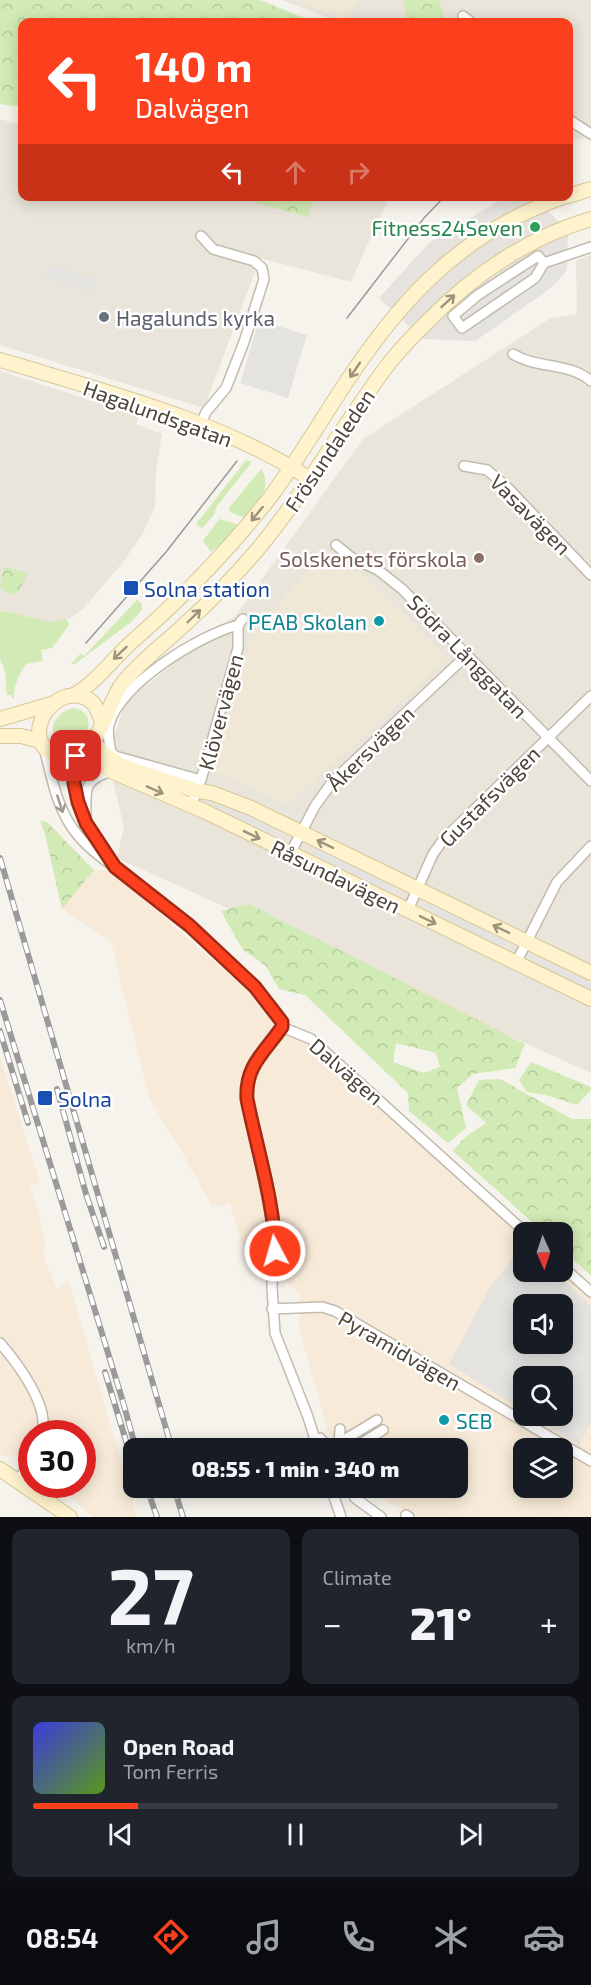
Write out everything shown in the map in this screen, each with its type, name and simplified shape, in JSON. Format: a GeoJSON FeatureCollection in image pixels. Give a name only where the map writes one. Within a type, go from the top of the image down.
{"type":"FeatureCollection","features":[{"type":"Feature","properties":{"kind":"main road","name":"Frösundaleden"},"geometry":{"type":"LineString","coordinates":[[573,194],[591,189]]}},
{"type":"Feature","properties":{"kind":"main road","name":"Frösundaleden"},"geometry":{"type":"LineString","coordinates":[[74,696],[88,687],[113,659],[215,563],[258,513],[292,467],[350,376],[389,322],[431,276],[468,246],[510,220],[556,201]]}},
{"type":"Feature","properties":{"kind":"main road","name":"Frösundaleden"},"geometry":{"type":"LineString","coordinates":[[102,722],[121,686],[131,673],[185,625],[237,573],[279,522],[367,394],[407,342],[453,296],[493,265],[550,234],[591,219]]}},
{"type":"Feature","properties":{"kind":"main road","name":"Hagalundsgatan"},"geometry":{"type":"LineString","coordinates":[[0,360],[201,424],[292,467],[310,479]]}},
{"type":"Feature","properties":{"kind":"main road"},"geometry":{"type":"LineString","coordinates":[[0,719],[74,696],[84,697],[92,702],[98,709],[102,722],[94,743],[79,755],[64,757],[39,742],[21,736],[0,736]]}},
{"type":"Feature","properties":{"kind":"main road"},"geometry":{"type":"LineString","coordinates":[[39,742],[41,717],[53,704]]}},
{"type":"Feature","properties":{"kind":"main road","name":"Råsundavägen"},"geometry":{"type":"LineString","coordinates":[[94,743],[103,753],[122,766],[199,785],[591,973]]}},
{"type":"Feature","properties":{"kind":"main road","name":"Råsundavägen"},"geometry":{"type":"LineString","coordinates":[[79,755],[191,806],[591,999]]}},
{"type":"Feature","properties":{"kind":"main road"},"geometry":{"type":"LineString","coordinates":[[0,1469],[70,1517]]}},
{"type":"Feature","properties":{"kind":"street"},"geometry":{"type":"LineString","coordinates":[[573,122],[591,134]]}},
{"type":"Feature","properties":{"kind":"street"},"geometry":{"type":"LineString","coordinates":[[201,237],[213,249],[254,261],[262,268],[264,279],[244,342],[226,388],[206,412],[201,424]]}},
{"type":"Feature","properties":{"kind":"street"},"geometry":{"type":"LineString","coordinates":[[544,263],[538,256],[478,295],[453,316],[462,328],[536,278],[544,263],[591,247]]}},
{"type":"Feature","properties":{"kind":"street"},"geometry":{"type":"LineString","coordinates":[[513,354],[524,361],[571,370],[584,375],[591,381]]}},
{"type":"Feature","properties":{"kind":"street","name":"Vasavägen"},"geometry":{"type":"LineString","coordinates":[[464,466],[487,470],[506,486],[591,575]]}},
{"type":"Feature","properties":{"kind":"street","name":"Södra Långgatan"},"geometry":{"type":"LineString","coordinates":[[336,545],[352,558],[378,570],[402,589],[591,781]]}},
{"type":"Feature","properties":{"kind":"street","name":"Klövervägen"},"geometry":{"type":"LineString","coordinates":[[191,806],[199,785],[238,648],[241,622],[172,656],[117,707],[109,724],[108,736],[111,752],[116,756],[199,785]]}},
{"type":"Feature","properties":{"kind":"street","name":"Åkersvägen"},"geometry":{"type":"LineString","coordinates":[[290,854],[315,806],[333,782],[467,655]]}},
{"type":"Feature","properties":{"kind":"street","name":"Gustafsvägen"},"geometry":{"type":"LineString","coordinates":[[408,910],[433,854],[443,840],[591,696]]}},
{"type":"Feature","properties":{"kind":"street"},"geometry":{"type":"LineString","coordinates":[[39,742],[64,814],[85,845],[190,926],[255,987],[282,1022],[282,1027],[251,1070],[246,1088],[275,1238],[272,1309],[275,1333],[315,1438]]}},
{"type":"Feature","properties":{"kind":"street"},"geometry":{"type":"LineString","coordinates":[[79,755],[74,783],[78,802],[86,823],[115,867]]}},
{"type":"Feature","properties":{"kind":"street"},"geometry":{"type":"LineString","coordinates":[[86,823],[86,795],[89,782],[96,776],[111,771]]}},
{"type":"Feature","properties":{"kind":"street"},"geometry":{"type":"LineString","coordinates":[[516,963],[557,882],[591,846]]}},
{"type":"Feature","properties":{"kind":"street","name":"Dalvägen"},"geometry":{"type":"LineString","coordinates":[[282,1027],[311,1039],[514,1222]]}},
{"type":"Feature","properties":{"kind":"street"},"geometry":{"type":"LineString","coordinates":[[573,1276],[591,1292]]}},
{"type":"Feature","properties":{"kind":"street","name":"Pyramidvägen"},"geometry":{"type":"LineString","coordinates":[[272,1309],[322,1306],[334,1311],[591,1461]]}},
{"type":"Feature","properties":{"kind":"street"},"geometry":{"type":"LineString","coordinates":[[0,1343],[31,1386],[41,1408],[43,1420]]}},
{"type":"Feature","properties":{"kind":"street"},"geometry":{"type":"LineString","coordinates":[[350,1438],[377,1420]]}},
{"type":"Feature","properties":{"kind":"street"},"geometry":{"type":"LineString","coordinates":[[339,1438],[340,1429]]}},
{"type":"Feature","properties":{"kind":"street"},"geometry":{"type":"LineString","coordinates":[[370,1438],[383,1430]]}},
{"type":"Feature","properties":{"kind":"street"},"geometry":{"type":"LineString","coordinates":[[334,1498],[341,1517]]}},
{"type":"Feature","properties":{"kind":"street"},"geometry":{"type":"LineString","coordinates":[[356,1498],[381,1517]]}},
{"type":"Feature","properties":{"kind":"shaded area"},"geometry":{"type":"Polygon","coordinates":[[[281,0],[591,0],[591,129],[581,140],[573,139],[573,18],[329,18],[281,0]]]}},
{"type":"Feature","properties":{"kind":"shaded area"},"geometry":{"type":"Polygon","coordinates":[[[294,0],[360,0],[346,18],[340,18],[294,0]]]}},
{"type":"Feature","properties":{"kind":"shaded area"},"geometry":{"type":"Polygon","coordinates":[[[0,119],[18,124],[18,201],[387,201],[351,282],[260,258],[204,408],[0,345],[0,119]]]}},
{"type":"Feature","properties":{"kind":"shaded area"},"geometry":{"type":"Polygon","coordinates":[[[498,201],[539,201],[568,232],[567,269],[548,290],[475,341],[423,339],[379,298],[429,243],[498,201]]]}},
{"type":"Feature","properties":{"kind":"shaded area"},"geometry":{"type":"Polygon","coordinates":[[[591,255],[591,1073],[117,858],[124,827],[107,755],[126,701],[236,615],[363,439],[549,319],[577,314],[576,260],[591,255]]]}},
{"type":"Feature","properties":{"kind":"shaded area"},"geometry":{"type":"Polygon","coordinates":[[[49,265],[96,279],[92,292],[45,279],[49,265]]]}},
{"type":"Feature","properties":{"kind":"shaded area"},"geometry":{"type":"Polygon","coordinates":[[[531,265],[559,266],[565,273],[548,290],[475,341],[443,339],[451,329],[448,325],[489,292],[531,265]]]}},
{"type":"Feature","properties":{"kind":"shaded area"},"geometry":{"type":"Polygon","coordinates":[[[259,320],[307,335],[288,398],[240,383],[259,320]]]}},
{"type":"Feature","properties":{"kind":"shaded area"},"geometry":{"type":"Polygon","coordinates":[[[0,371],[139,416],[136,424],[162,434],[156,471],[155,507],[142,535],[123,562],[83,609],[69,619],[60,622],[5,611],[0,612],[0,371]]]}},
{"type":"Feature","properties":{"kind":"shaded area"},"geometry":{"type":"Polygon","coordinates":[[[317,560],[361,573],[448,658],[288,805],[213,771],[222,731],[252,634],[317,560]]]}},
{"type":"Feature","properties":{"kind":"shaded area"},"geometry":{"type":"Polygon","coordinates":[[[218,802],[275,828],[271,836],[215,810],[218,802]]]}},
{"type":"Feature","properties":{"kind":"shaded area"},"geometry":{"type":"Polygon","coordinates":[[[316,847],[391,884],[387,893],[312,856],[316,847]]]}},
{"type":"Feature","properties":{"kind":"shaded area"},"geometry":{"type":"Polygon","coordinates":[[[94,870],[109,870],[304,1039],[513,1228],[513,1282],[573,1282],[591,1298],[591,1517],[419,1517],[382,1498],[468,1498],[468,1438],[334,1438],[328,1432],[299,1328],[300,1293],[241,1242],[230,1203],[213,1208],[149,1099],[111,941],[62,909],[94,870]]]}},
{"type":"Feature","properties":{"kind":"shaded area"},"geometry":{"type":"Polygon","coordinates":[[[432,903],[507,940],[503,948],[428,911],[432,903]]]}},
{"type":"Feature","properties":{"kind":"shaded area"},"geometry":{"type":"Polygon","coordinates":[[[543,959],[591,981],[591,991],[540,967],[543,959]]]}},
{"type":"Feature","properties":{"kind":"shaded area"},"geometry":{"type":"Polygon","coordinates":[[[0,1057],[40,1182],[30,1186],[45,1237],[44,1257],[57,1289],[69,1281],[123,1468],[123,1498],[132,1498],[137,1517],[93,1517],[72,1498],[96,1498],[96,1420],[18,1420],[18,1455],[10,1457],[0,1455],[0,1057]]]}},
{"type":"Feature","properties":{"kind":"shaded area"},"geometry":{"type":"Polygon","coordinates":[[[513,1258],[513,1282],[566,1282],[591,1306],[591,1423],[579,1445],[573,1441],[573,1438],[568,1438],[548,1426],[573,1426],[573,1366],[513,1366],[513,1405],[449,1364],[489,1289],[513,1258]]]}},
{"type":"Feature","properties":{"kind":"green space"},"geometry":{"type":"Polygon","coordinates":[[[0,0],[260,0],[304,18],[18,18],[18,105],[0,104],[0,0]]]}},
{"type":"Feature","properties":{"kind":"green space"},"geometry":{"type":"Polygon","coordinates":[[[404,0],[439,0],[444,18],[406,18],[404,0]]]}},
{"type":"Feature","properties":{"kind":"green space"},"geometry":{"type":"Polygon","coordinates":[[[253,201],[313,201],[308,217],[253,201]]]}},
{"type":"Feature","properties":{"kind":"green space"},"geometry":{"type":"Polygon","coordinates":[[[246,460],[252,462],[217,506],[214,515],[202,528],[196,524],[246,460]]]}},
{"type":"Feature","properties":{"kind":"green space"},"geometry":{"type":"Polygon","coordinates":[[[261,469],[266,482],[258,501],[245,518],[230,512],[229,508],[261,469]]]}},
{"type":"Feature","properties":{"kind":"green space"},"geometry":{"type":"Polygon","coordinates":[[[219,519],[239,525],[211,552],[203,541],[219,519]]]}},
{"type":"Feature","properties":{"kind":"green space"},"geometry":{"type":"Polygon","coordinates":[[[4,567],[28,573],[15,595],[4,591],[0,586],[4,567]]]}},
{"type":"Feature","properties":{"kind":"green space"},"geometry":{"type":"Polygon","coordinates":[[[137,600],[142,604],[142,610],[131,622],[75,664],[71,664],[81,653],[84,656],[137,600]]]}},
{"type":"Feature","properties":{"kind":"green space"},"geometry":{"type":"Polygon","coordinates":[[[0,612],[51,622],[66,619],[69,625],[52,648],[41,650],[43,661],[26,664],[17,680],[14,698],[7,695],[5,671],[0,659],[0,612]]]}},
{"type":"Feature","properties":{"kind":"green space"},"geometry":{"type":"Polygon","coordinates":[[[75,708],[85,713],[88,721],[87,729],[76,742],[69,745],[61,744],[53,732],[54,722],[65,711],[75,708]]]}},
{"type":"Feature","properties":{"kind":"green space"},"geometry":{"type":"Polygon","coordinates":[[[40,821],[47,822],[94,870],[62,909],[45,834],[40,821]]]}},
{"type":"Feature","properties":{"kind":"green space"},"geometry":{"type":"Polygon","coordinates":[[[249,904],[525,1044],[515,1068],[473,1074],[457,1088],[466,1128],[448,1143],[409,1111],[408,1093],[305,995],[279,989],[266,966],[243,950],[221,911],[249,904]],[[396,1043],[393,1062],[424,1073],[440,1067],[436,1053],[396,1043]]]}},
{"type":"Feature","properties":{"kind":"green space"},"geometry":{"type":"Polygon","coordinates":[[[531,1062],[591,1087],[591,1090],[577,1105],[546,1095],[527,1092],[519,1080],[531,1062]]]}},
{"type":"Feature","properties":{"kind":"green space"},"geometry":{"type":"Polygon","coordinates":[[[500,1079],[572,1119],[591,1119],[591,1276],[573,1259],[573,1222],[532,1222],[453,1151],[464,1138],[486,1123],[466,1105],[479,1080],[500,1079]]]}},
{"type":"Feature","properties":{"kind":"tram line"},"geometry":{"type":"LineString","coordinates":[[347,318],[424,218],[440,201]]}},
{"type":"Feature","properties":{"kind":"tram line"},"geometry":{"type":"LineString","coordinates":[[86,643],[166,552],[237,461]]}},
{"type":"Feature","properties":{"kind":"railway"},"geometry":{"type":"LineString","coordinates":[[0,858],[169,1438]]}},
{"type":"Feature","properties":{"kind":"railway"},"geometry":{"type":"LineString","coordinates":[[0,1000],[133,1438]]}},
{"type":"Feature","properties":{"kind":"railway"},"geometry":{"type":"LineString","coordinates":[[0,1031],[28,1123]]}},
{"type":"Feature","properties":{"kind":"railway"},"geometry":{"type":"LineString","coordinates":[[57,1089],[86,1194],[104,1247]]}},
{"type":"Feature","properties":{"kind":"railway"},"geometry":{"type":"LineString","coordinates":[[105,1372],[125,1438]]}},
{"type":"Feature","properties":{"kind":"railway"},"geometry":{"type":"LineString","coordinates":[[150,1498],[157,1517]]}},
{"type":"Feature","properties":{"kind":"railway"},"geometry":{"type":"LineString","coordinates":[[177,1498],[183,1517]]}},
{"type":"Feature","properties":{"kind":"place","name":"Fitness24Seven"},"geometry":{"type":"Point","coordinates":[535,227]}},
{"type":"Feature","properties":{"kind":"place","name":"Hagalunds kyrka"},"geometry":{"type":"Point","coordinates":[104,317]}},
{"type":"Feature","properties":{"kind":"place","name":"Solskenets förskola"},"geometry":{"type":"Point","coordinates":[479,558]}},
{"type":"Feature","properties":{"kind":"place","name":"Solna station"},"geometry":{"type":"Point","coordinates":[131,588]}},
{"type":"Feature","properties":{"kind":"place","name":"PEAB Skolan"},"geometry":{"type":"Point","coordinates":[379,621]}},
{"type":"Feature","properties":{"kind":"place","name":"Solna"},"geometry":{"type":"Point","coordinates":[45,1098]}},
{"type":"Feature","properties":{"kind":"place","name":"SEB"},"geometry":{"type":"Point","coordinates":[444,1420]}},
{"type":"Feature","properties":{"kind":"route"},"geometry":{"type":"LineString","coordinates":[[76,756],[74,783],[78,802],[86,823],[115,867],[190,926],[255,987],[282,1022],[282,1027],[251,1070],[246,1088],[268,1196],[275,1251]]}}]}
